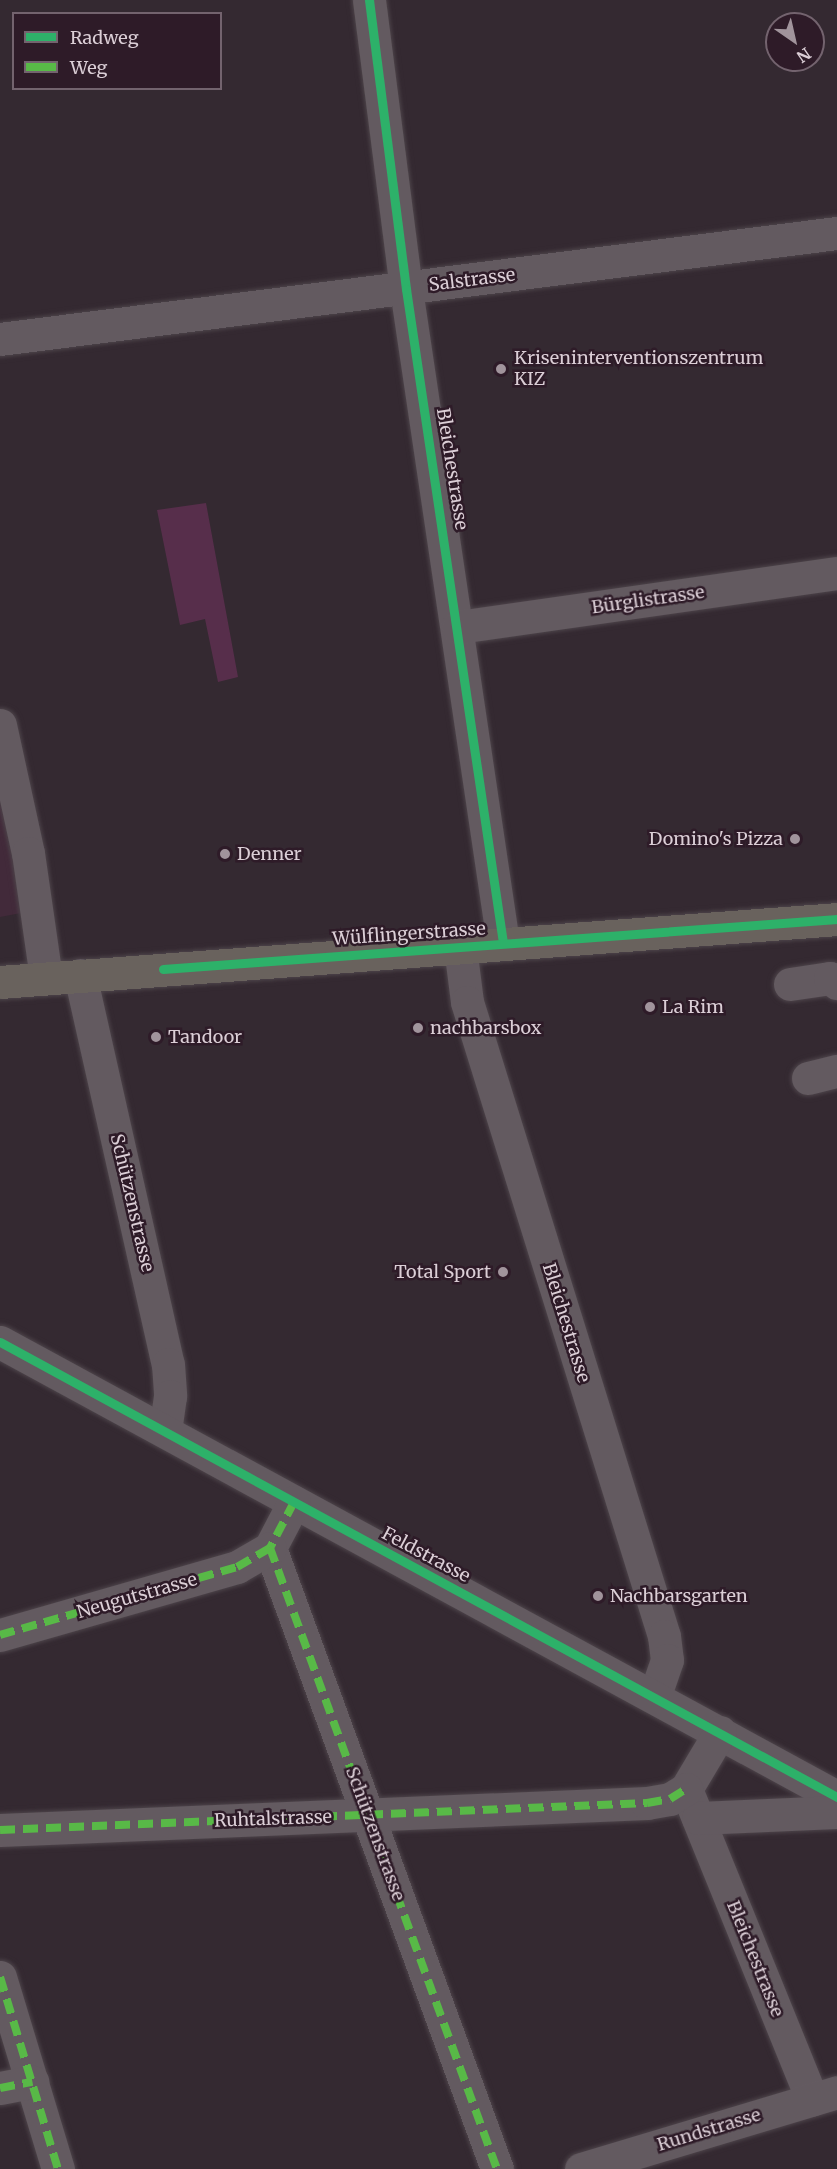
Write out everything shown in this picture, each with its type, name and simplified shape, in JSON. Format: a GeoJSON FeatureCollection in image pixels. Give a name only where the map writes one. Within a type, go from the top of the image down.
{"type":"FeatureCollection","features":[{"type":"Feature","properties":{"kind":"main road","name":"Wülflingerstrasse"},"geometry":{"type":"LineString","coordinates":[[0,982],[837,920]]}},
{"type":"Feature","properties":{"kind":"street","name":"Bleichestrasse"},"geometry":{"type":"LineString","coordinates":[[369,0],[406,288],[503,943]]}},
{"type":"Feature","properties":{"kind":"street","name":"Salstrasse"},"geometry":{"type":"LineString","coordinates":[[0,339],[837,233]]}},
{"type":"Feature","properties":{"kind":"street","name":"Bürglistrasse"},"geometry":{"type":"LineString","coordinates":[[458,627],[837,573]]}},
{"type":"Feature","properties":{"kind":"street"},"geometry":{"type":"LineString","coordinates":[[0,726],[28,853],[46,978]]}},
{"type":"Feature","properties":{"kind":"street","name":"Bleichestrasse"},"geometry":{"type":"LineString","coordinates":[[460,947],[467,1002],[664,1636],[667,1660],[654,1697]]}},
{"type":"Feature","properties":{"kind":"street","name":"Schützenstrasse"},"geometry":{"type":"LineString","coordinates":[[80,975],[168,1364],[170,1396],[165,1431]]}},
{"type":"Feature","properties":{"kind":"street"},"geometry":{"type":"LineString","coordinates":[[790,984],[830,978],[837,983]]}},
{"type":"Feature","properties":{"kind":"street","name":"Feldstrasse"},"geometry":{"type":"LineString","coordinates":[[0,1342],[837,1797]]}},
{"type":"Feature","properties":{"kind":"street"},"geometry":{"type":"LineString","coordinates":[[270,1548],[294,1503]]}},
{"type":"Feature","properties":{"kind":"street","name":"Schützenstrasse"},"geometry":{"type":"LineString","coordinates":[[270,1548],[497,2169]]}},
{"type":"Feature","properties":{"kind":"street","name":"Neugutstrasse"},"geometry":{"type":"LineString","coordinates":[[0,1635],[237,1567],[270,1548]]}},
{"type":"Feature","properties":{"kind":"street"},"geometry":{"type":"LineString","coordinates":[[720,1732],[692,1804],[837,1812]]}},
{"type":"Feature","properties":{"kind":"street","name":"Ruhtalstrasse"},"geometry":{"type":"LineString","coordinates":[[0,1830],[647,1803],[670,1799],[692,1804]]}},
{"type":"Feature","properties":{"kind":"street","name":"Bleichestrasse"},"geometry":{"type":"LineString","coordinates":[[692,1804],[824,2095]]}},
{"type":"Feature","properties":{"kind":"street"},"geometry":{"type":"LineString","coordinates":[[0,1977],[58,2169]]}},
{"type":"Feature","properties":{"kind":"street"},"geometry":{"type":"LineString","coordinates":[[0,2088],[32,2082]]}},
{"type":"Feature","properties":{"kind":"street","name":"Rundstrasse"},"geometry":{"type":"LineString","coordinates":[[581,2169],[824,2095]]}},
{"type":"Feature","properties":{"kind":"shaded area"},"geometry":{"type":"Polygon","coordinates":[[[206,503],[238,677],[218,682],[205,619],[180,625],[157,510],[206,503]]]}},
{"type":"Feature","properties":{"kind":"shaded area"},"geometry":{"type":"Polygon","coordinates":[[[0,725],[37,910],[0,917],[0,725]]]}},
{"type":"Feature","properties":{"kind":"marked path"},"geometry":{"type":"LineString","coordinates":[[294,1502],[270,1548],[497,2169]]}},
{"type":"Feature","properties":{"kind":"marked path"},"geometry":{"type":"LineString","coordinates":[[0,1635],[237,1567],[270,1548]]}},
{"type":"Feature","properties":{"kind":"marked path"},"geometry":{"type":"LineString","coordinates":[[0,1830],[647,1803],[670,1799],[686,1789]]}},
{"type":"Feature","properties":{"kind":"marked path"},"geometry":{"type":"LineString","coordinates":[[0,1977],[58,2169]]}},
{"type":"Feature","properties":{"kind":"marked path"},"geometry":{"type":"LineString","coordinates":[[0,2088],[32,2082]]}},
{"type":"Feature","properties":{"kind":"cycle path"},"geometry":{"type":"LineString","coordinates":[[369,0],[406,289],[503,943]]}},
{"type":"Feature","properties":{"kind":"cycle path"},"geometry":{"type":"LineString","coordinates":[[163,969],[837,919]]}},
{"type":"Feature","properties":{"kind":"cycle path"},"geometry":{"type":"LineString","coordinates":[[0,1342],[837,1797]]}},
{"type":"Feature","properties":{"kind":"place","name":"Kriseninterventionszentrum KIZ"},"geometry":{"type":"Point","coordinates":[501,369]}},
{"type":"Feature","properties":{"kind":"place","name":"Domino's Pizza"},"geometry":{"type":"Point","coordinates":[795,839]}},
{"type":"Feature","properties":{"kind":"place","name":"Denner"},"geometry":{"type":"Point","coordinates":[225,854]}},
{"type":"Feature","properties":{"kind":"place","name":"La Rim"},"geometry":{"type":"Point","coordinates":[650,1007]}},
{"type":"Feature","properties":{"kind":"place","name":"nachbarsbox"},"geometry":{"type":"Point","coordinates":[418,1028]}},
{"type":"Feature","properties":{"kind":"place","name":"Tandoor"},"geometry":{"type":"Point","coordinates":[156,1037]}},
{"type":"Feature","properties":{"kind":"place","name":"Total Sport"},"geometry":{"type":"Point","coordinates":[503,1272]}},
{"type":"Feature","properties":{"kind":"place","name":"Nachbarsgarten"},"geometry":{"type":"Point","coordinates":[598,1596]}}]}
